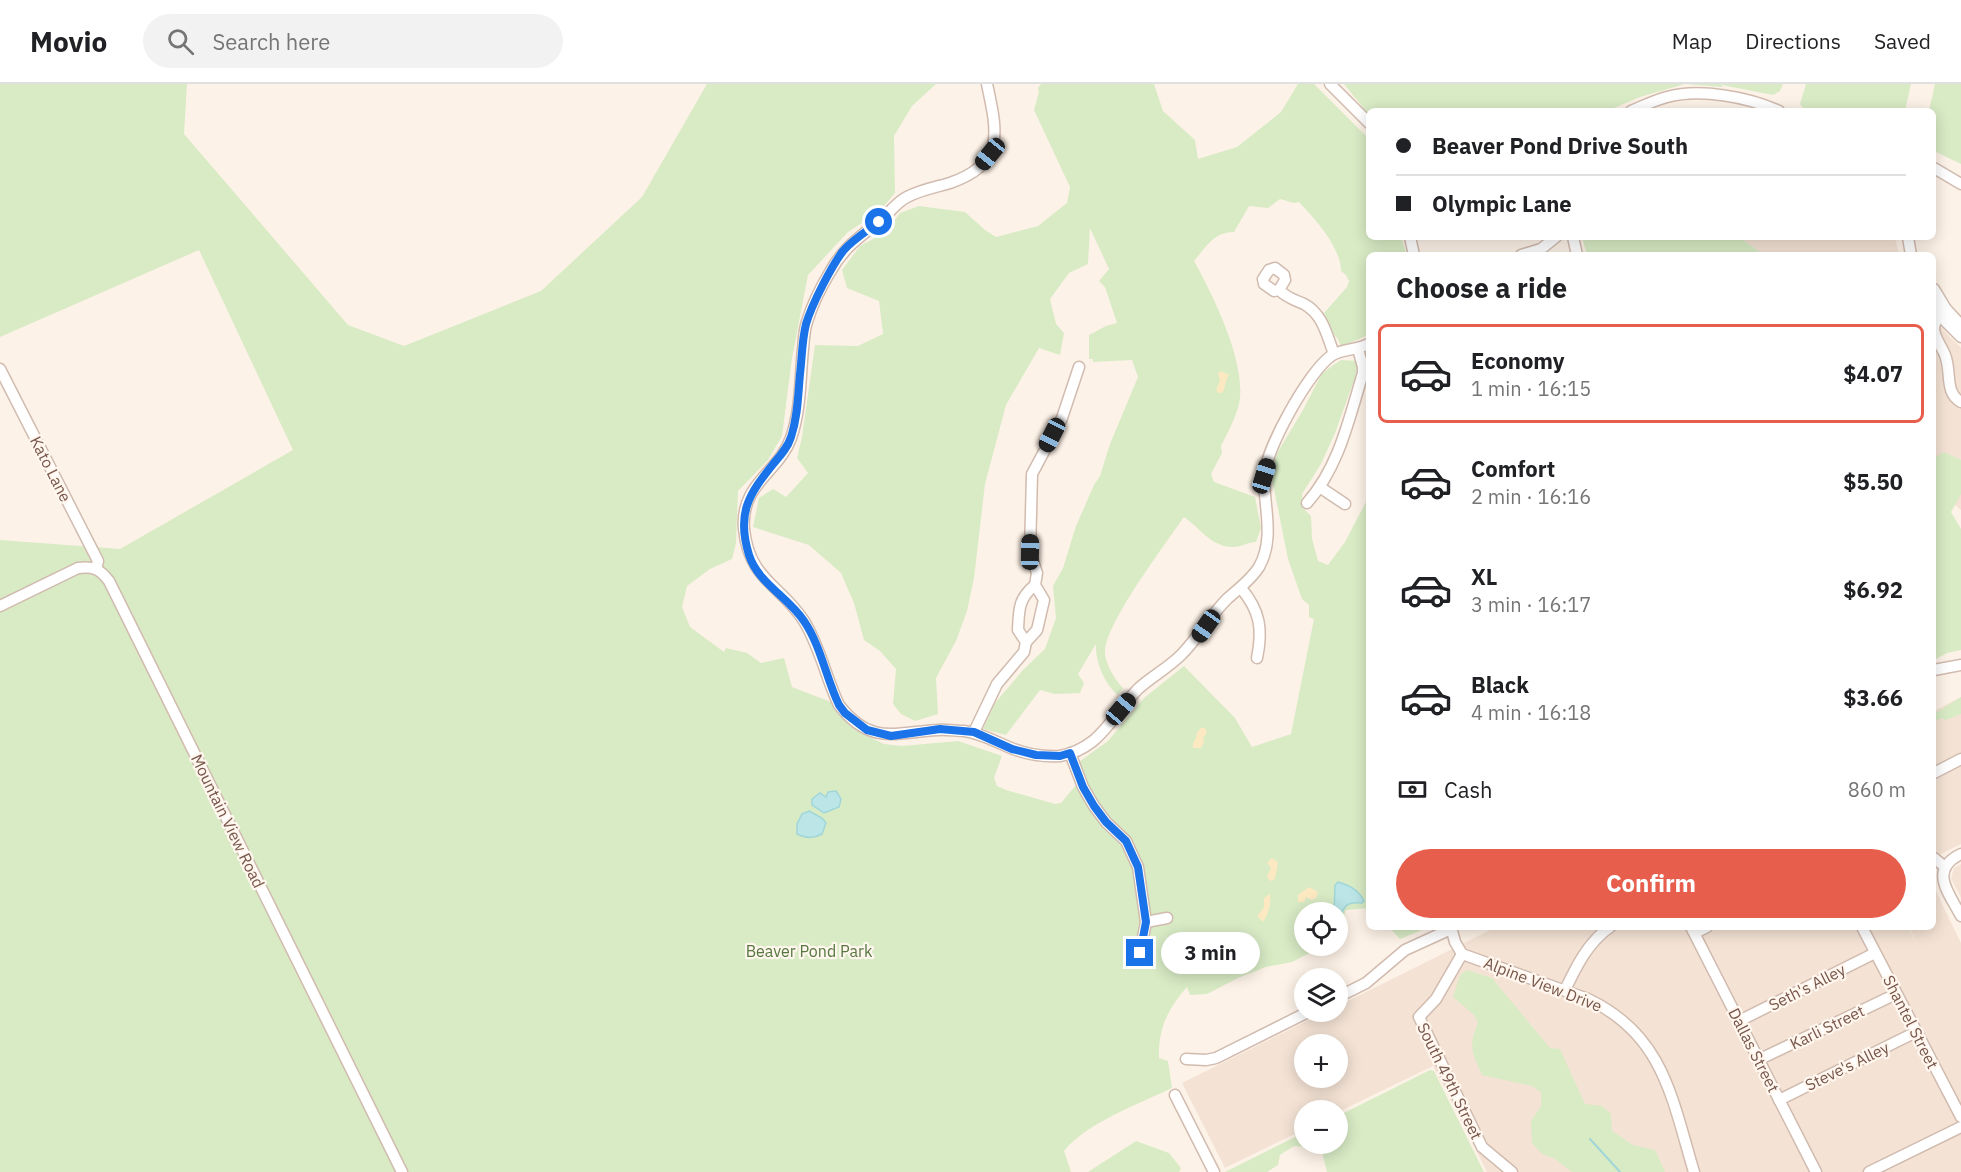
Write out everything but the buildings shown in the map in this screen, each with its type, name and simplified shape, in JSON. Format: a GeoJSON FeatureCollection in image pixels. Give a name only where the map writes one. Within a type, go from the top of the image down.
{"type":"FeatureCollection","features":[{"type":"Feature","properties":{"kind":"street"},"geometry":{"type":"LineString","coordinates":[[987,84],[996,140],[990,154],[982,164],[963,178],[907,196],[844,250],[830,272],[807,322],[797,411],[788,446],[751,494],[746,508],[744,528],[749,555],[756,570],[804,620],[812,635],[832,690],[845,713],[867,730],[891,736],[940,729],[974,732],[1012,749],[1036,755],[1060,756],[1093,741],[1138,689],[1179,657],[1213,615],[1260,566],[1269,520],[1264,476],[1274,443],[1311,377],[1321,364],[1334,354],[1366,345]]}},
{"type":"Feature","properties":{"kind":"street"},"geometry":{"type":"LineString","coordinates":[[1330,84],[1366,120]]}},
{"type":"Feature","properties":{"kind":"street"},"geometry":{"type":"LineString","coordinates":[[1639,108],[1667,97],[1692,94],[1734,97],[1771,108]]}},
{"type":"Feature","properties":{"kind":"street"},"geometry":{"type":"LineString","coordinates":[[1936,169],[1961,184]]}},
{"type":"Feature","properties":{"kind":"street"},"geometry":{"type":"LineString","coordinates":[[1531,252],[1541,249],[1552,240]]}},
{"type":"Feature","properties":{"kind":"street"},"geometry":{"type":"LineString","coordinates":[[1279,290],[1318,314],[1334,354]]}},
{"type":"Feature","properties":{"kind":"street"},"geometry":{"type":"LineString","coordinates":[[1936,294],[1943,312],[1961,337]]}},
{"type":"Feature","properties":{"kind":"street"},"geometry":{"type":"LineString","coordinates":[[1936,307],[1961,325]]}},
{"type":"Feature","properties":{"kind":"street"},"geometry":{"type":"LineString","coordinates":[[1936,323],[1943,312]]}},
{"type":"Feature","properties":{"kind":"street"},"geometry":{"type":"LineString","coordinates":[[1936,336],[1947,358],[1952,395],[1961,402]]}},
{"type":"Feature","properties":{"kind":"street"},"geometry":{"type":"LineString","coordinates":[[1307,503],[1321,488],[1342,440],[1363,373],[1358,349]]}},
{"type":"Feature","properties":{"kind":"street"},"geometry":{"type":"LineString","coordinates":[[974,732],[997,684],[1024,652],[1026,642],[1037,630],[1044,600],[1035,585],[1037,573],[1030,552],[1032,474],[1062,418],[1079,368]]}},
{"type":"Feature","properties":{"kind":"street","name":"Kato Lane"},"geometry":{"type":"LineString","coordinates":[[0,369],[98,561],[96,568]]}},
{"type":"Feature","properties":{"kind":"street"},"geometry":{"type":"LineString","coordinates":[[1321,488],[1346,504]]}},
{"type":"Feature","properties":{"kind":"street"},"geometry":{"type":"LineString","coordinates":[[0,606],[78,568],[96,568]]}},
{"type":"Feature","properties":{"kind":"street","name":"Mountain View Road"},"geometry":{"type":"LineString","coordinates":[[96,568],[109,581],[402,1172]]}},
{"type":"Feature","properties":{"kind":"street"},"geometry":{"type":"LineString","coordinates":[[1026,642],[1018,630],[1019,608],[1025,593],[1035,585]]}},
{"type":"Feature","properties":{"kind":"street"},"geometry":{"type":"LineString","coordinates":[[1241,588],[1259,617],[1261,642],[1257,658]]}},
{"type":"Feature","properties":{"kind":"street"},"geometry":{"type":"LineString","coordinates":[[1936,670],[1961,665]]}},
{"type":"Feature","properties":{"kind":"street"},"geometry":{"type":"LineString","coordinates":[[1070,753],[1083,787],[1106,822],[1126,841],[1136,862],[1140,874],[1146,922],[1140,953]]}},
{"type":"Feature","properties":{"kind":"street"},"geometry":{"type":"LineString","coordinates":[[1936,772],[1961,759]]}},
{"type":"Feature","properties":{"kind":"street"},"geometry":{"type":"LineString","coordinates":[[1961,854],[1950,860],[1945,867],[1943,882],[1961,916]]}},
{"type":"Feature","properties":{"kind":"street"},"geometry":{"type":"LineString","coordinates":[[1936,860],[1945,867]]}},
{"type":"Feature","properties":{"kind":"street"},"geometry":{"type":"LineString","coordinates":[[1146,922],[1167,918]]}},
{"type":"Feature","properties":{"kind":"street"},"geometry":{"type":"LineString","coordinates":[[1348,992],[1366,983],[1405,950],[1447,930]]}},
{"type":"Feature","properties":{"kind":"street","name":"Alpine View Drive"},"geometry":{"type":"LineString","coordinates":[[1452,930],[1462,954],[1565,990],[1606,1008],[1638,1033],[1650,1048],[1666,1084],[1694,1172]]}},
{"type":"Feature","properties":{"kind":"street"},"geometry":{"type":"LineString","coordinates":[[1565,990],[1582,957],[1606,930]]}},
{"type":"Feature","properties":{"kind":"street","name":"Dallas Street"},"geometry":{"type":"LineString","coordinates":[[1693,930],[1816,1172]]}},
{"type":"Feature","properties":{"kind":"street","name":"Shantel Street"},"geometry":{"type":"LineString","coordinates":[[1864,930],[1961,1117]]}},
{"type":"Feature","properties":{"kind":"street","name":"Seth's Alley"},"geometry":{"type":"LineString","coordinates":[[1739,1021],[1875,952]]}},
{"type":"Feature","properties":{"kind":"street","name":"South 49th Street"},"geometry":{"type":"LineString","coordinates":[[1462,954],[1436,999],[1419,1017],[1482,1146],[1512,1172]]}},
{"type":"Feature","properties":{"kind":"street","name":"Karli Street"},"geometry":{"type":"LineString","coordinates":[[1758,1060],[1896,994]]}},
{"type":"Feature","properties":{"kind":"street"},"geometry":{"type":"LineString","coordinates":[[1186,1059],[1216,1058],[1294,1019]]}},
{"type":"Feature","properties":{"kind":"street","name":"Steve's Alley"},"geometry":{"type":"LineString","coordinates":[[1779,1100],[1916,1032]]}},
{"type":"Feature","properties":{"kind":"street"},"geometry":{"type":"LineString","coordinates":[[1175,1095],[1214,1172]]}},
{"type":"Feature","properties":{"kind":"street"},"geometry":{"type":"LineString","coordinates":[[1869,1172],[1961,1127]]}},
{"type":"Feature","properties":{"kind":"shaded area"},"geometry":{"type":"Polygon","coordinates":[[[1743,240],[1896,240],[1898,252],[1760,252],[1743,240]]]}},
{"type":"Feature","properties":{"kind":"shaded area"},"geometry":{"type":"Polygon","coordinates":[[[1936,320],[1961,348],[1961,510],[1936,489],[1936,320]]]}},
{"type":"Feature","properties":{"kind":"shaded area"},"geometry":{"type":"Polygon","coordinates":[[[1961,697],[1961,844],[1941,854],[1936,861],[1936,710],[1961,697]]]}},
{"type":"Feature","properties":{"kind":"shaded area"},"geometry":{"type":"Polygon","coordinates":[[[1961,864],[1961,898],[1951,878],[1954,868],[1961,864]]]}},
{"type":"Feature","properties":{"kind":"shaded area"},"geometry":{"type":"Polygon","coordinates":[[[1936,891],[1961,943],[1961,1172],[1487,1172],[1433,1066],[1348,1107],[1348,1100],[1294,1100],[1294,1134],[1225,1168],[1182,1083],[1305,1022],[1348,1022],[1348,1001],[1490,930],[1910,930],[1919,948],[1910,930],[1936,930],[1936,891]]]}},
{"type":"Feature","properties":{"kind":"green space","name":"Beaver Pond Park"},"geometry":{"type":"Polygon","coordinates":[[[0,84],[187,84],[184,134],[348,325],[404,346],[541,291],[642,197],[707,84],[936,84],[912,106],[894,136],[895,193],[879,212],[848,232],[808,275],[792,358],[782,436],[768,460],[738,491],[736,543],[732,559],[710,569],[687,586],[682,607],[690,627],[724,652],[726,648],[747,653],[761,663],[784,658],[792,687],[831,702],[850,724],[867,736],[884,744],[902,746],[958,741],[1002,756],[994,778],[997,786],[1055,804],[1061,803],[1081,779],[1076,764],[1108,741],[1144,698],[1184,666],[1235,718],[1252,747],[1291,734],[1314,619],[1309,617],[1309,605],[1302,599],[1288,559],[1272,479],[1273,460],[1322,373],[1341,360],[1358,361],[1355,378],[1335,433],[1321,464],[1302,494],[1303,508],[1311,516],[1312,539],[1318,561],[1328,565],[1345,542],[1366,502],[1366,908],[1348,910],[1348,902],[1294,902],[1294,956],[1304,956],[1292,962],[1266,967],[1238,978],[1207,994],[1190,995],[1187,987],[1174,1003],[1162,1028],[1160,1038],[1159,1058],[1168,1061],[1172,1088],[1099,1123],[1074,1141],[1064,1151],[1071,1172],[0,1172],[0,540],[120,549],[293,450],[199,250],[0,337],[0,84]]]}},
{"type":"Feature","properties":{"kind":"green space"},"geometry":{"type":"Polygon","coordinates":[[[1041,84],[1154,84],[1163,111],[1195,140],[1198,159],[1237,147],[1281,112],[1298,84],[1314,84],[1366,136],[1366,240],[1402,240],[1406,252],[1366,252],[1366,336],[1341,347],[1324,313],[1347,287],[1349,281],[1341,271],[1337,252],[1332,243],[1299,202],[1280,199],[1268,208],[1249,206],[1234,232],[1216,237],[1202,251],[1194,261],[1228,333],[1239,373],[1240,392],[1238,408],[1221,446],[1222,453],[1211,474],[1214,482],[1255,497],[1261,528],[1256,542],[1233,547],[1218,544],[1184,517],[1125,604],[1108,639],[1105,652],[1107,661],[1123,688],[1117,695],[1108,684],[1099,665],[1096,644],[1078,674],[1084,683],[1080,693],[1055,694],[1040,690],[1006,735],[983,729],[995,703],[1023,670],[1045,649],[1056,618],[1053,586],[1063,568],[1076,526],[1100,476],[1110,444],[1138,377],[1132,360],[1093,362],[1093,359],[1089,359],[1089,335],[1117,323],[1105,287],[1099,281],[1109,269],[1090,228],[1088,264],[1069,273],[1050,299],[1056,324],[1064,333],[1060,355],[1039,348],[1006,405],[985,484],[974,578],[967,611],[956,641],[936,678],[938,714],[915,721],[901,714],[893,704],[896,669],[880,651],[864,640],[854,603],[841,573],[809,545],[753,527],[759,498],[773,489],[786,497],[808,473],[797,458],[815,345],[858,346],[883,334],[879,301],[847,288],[842,270],[860,246],[886,232],[900,213],[919,206],[965,212],[996,237],[1038,226],[1067,203],[1070,187],[1034,110],[1038,88],[1041,84]]]}},
{"type":"Feature","properties":{"kind":"green space"},"geometry":{"type":"Polygon","coordinates":[[[1344,84],[1685,84],[1640,97],[1614,108],[1366,108],[1366,111],[1344,84]]]}},
{"type":"Feature","properties":{"kind":"green space"},"geometry":{"type":"Polygon","coordinates":[[[1685,84],[1783,84],[1780,91],[1773,95],[1722,85],[1722,87],[1685,84]]]}},
{"type":"Feature","properties":{"kind":"green space"},"geometry":{"type":"Polygon","coordinates":[[[1806,84],[1911,84],[1906,108],[1803,108],[1800,104],[1806,84]]]}},
{"type":"Feature","properties":{"kind":"green space"},"geometry":{"type":"Polygon","coordinates":[[[1935,84],[1961,84],[1961,164],[1936,152],[1936,108],[1930,108],[1935,84]]]}},
{"type":"Feature","properties":{"kind":"green space"},"geometry":{"type":"Polygon","coordinates":[[[1583,240],[1743,240],[1760,252],[1586,252],[1583,240]]]}},
{"type":"Feature","properties":{"kind":"green space"},"geometry":{"type":"Polygon","coordinates":[[[1944,452],[1961,460],[1961,494],[1951,512],[1961,529],[1961,650],[1947,653],[1936,659],[1936,457],[1944,452]]]}},
{"type":"Feature","properties":{"kind":"green space"},"geometry":{"type":"Polygon","coordinates":[[[1961,697],[1961,714],[1946,720],[1941,718],[1936,721],[1936,713],[1961,697]]]}},
{"type":"Feature","properties":{"kind":"green space"},"geometry":{"type":"Polygon","coordinates":[[[1392,930],[1422,930],[1400,939],[1392,930]]]}},
{"type":"Feature","properties":{"kind":"green space"},"geometry":{"type":"Polygon","coordinates":[[[1467,970],[1492,978],[1550,1048],[1560,1049],[1585,1104],[1602,1106],[1611,1114],[1612,1131],[1633,1145],[1655,1150],[1665,1172],[1572,1172],[1555,1159],[1542,1154],[1532,1143],[1531,1121],[1541,1106],[1541,1092],[1532,1086],[1482,1075],[1476,1061],[1472,1044],[1478,1023],[1474,1015],[1453,997],[1460,975],[1467,970]]]}},
{"type":"Feature","properties":{"kind":"green space"},"geometry":{"type":"Polygon","coordinates":[[[1430,1070],[1434,1071],[1484,1172],[1327,1172],[1322,1154],[1348,1154],[1348,1111],[1430,1070]]]}},
{"type":"Feature","properties":{"kind":"green space"},"geometry":{"type":"Polygon","coordinates":[[[1294,1138],[1294,1146],[1280,1155],[1278,1165],[1267,1172],[1225,1172],[1294,1138]]]}},
{"type":"Feature","properties":{"kind":"green space"},"geometry":{"type":"Polygon","coordinates":[[[1136,1141],[1169,1153],[1181,1168],[1179,1172],[1088,1172],[1136,1141]]]}},
{"type":"Feature","properties":{"kind":"sand"},"geometry":{"type":"Polygon","coordinates":[[[1221,371],[1229,375],[1222,393],[1219,393],[1216,390],[1220,381],[1218,373],[1221,371]]]}},
{"type":"Feature","properties":{"kind":"sand"},"geometry":{"type":"Polygon","coordinates":[[[1201,728],[1205,728],[1207,733],[1203,738],[1204,742],[1201,748],[1193,748],[1196,734],[1201,728]]]}},
{"type":"Feature","properties":{"kind":"sand"},"geometry":{"type":"Polygon","coordinates":[[[1272,858],[1278,862],[1275,879],[1270,881],[1267,877],[1271,868],[1267,863],[1272,858]]]}},
{"type":"Feature","properties":{"kind":"sand"},"geometry":{"type":"Polygon","coordinates":[[[1309,887],[1318,892],[1316,898],[1312,900],[1306,897],[1304,902],[1298,902],[1298,895],[1309,887]]]}},
{"type":"Feature","properties":{"kind":"sand"},"geometry":{"type":"Polygon","coordinates":[[[1270,894],[1269,908],[1263,922],[1257,916],[1264,907],[1264,898],[1270,894]]]}},
{"type":"Feature","properties":{"kind":"water"},"geometry":{"type":"Polygon","coordinates":[[[836,791],[841,799],[839,807],[824,813],[812,805],[812,799],[820,793],[826,797],[828,792],[836,791]]]}},
{"type":"Feature","properties":{"kind":"water"},"geometry":{"type":"Polygon","coordinates":[[[809,811],[826,823],[822,834],[816,837],[797,834],[797,824],[802,814],[809,811]]]}},
{"type":"Feature","properties":{"kind":"water"},"geometry":{"type":"Polygon","coordinates":[[[1338,882],[1353,888],[1364,901],[1348,905],[1348,902],[1334,902],[1335,885],[1338,882]]]}},
{"type":"Feature","properties":{"kind":"waterway"},"geometry":{"type":"LineString","coordinates":[[1590,1139],[1620,1172]]}},
{"type":"Feature","properties":{"kind":"route"},"geometry":{"type":"LineString","coordinates":[[879,222],[844,250],[830,272],[807,322],[797,411],[791,437],[788,446],[751,494],[746,508],[744,528],[749,555],[756,570],[804,620],[839,705],[845,713],[867,730],[891,736],[940,729],[974,732],[1012,749],[1036,755],[1060,756],[1070,753],[1083,787],[1094,806],[1106,822],[1126,841],[1138,867],[1146,922],[1140,953]]}}]}
